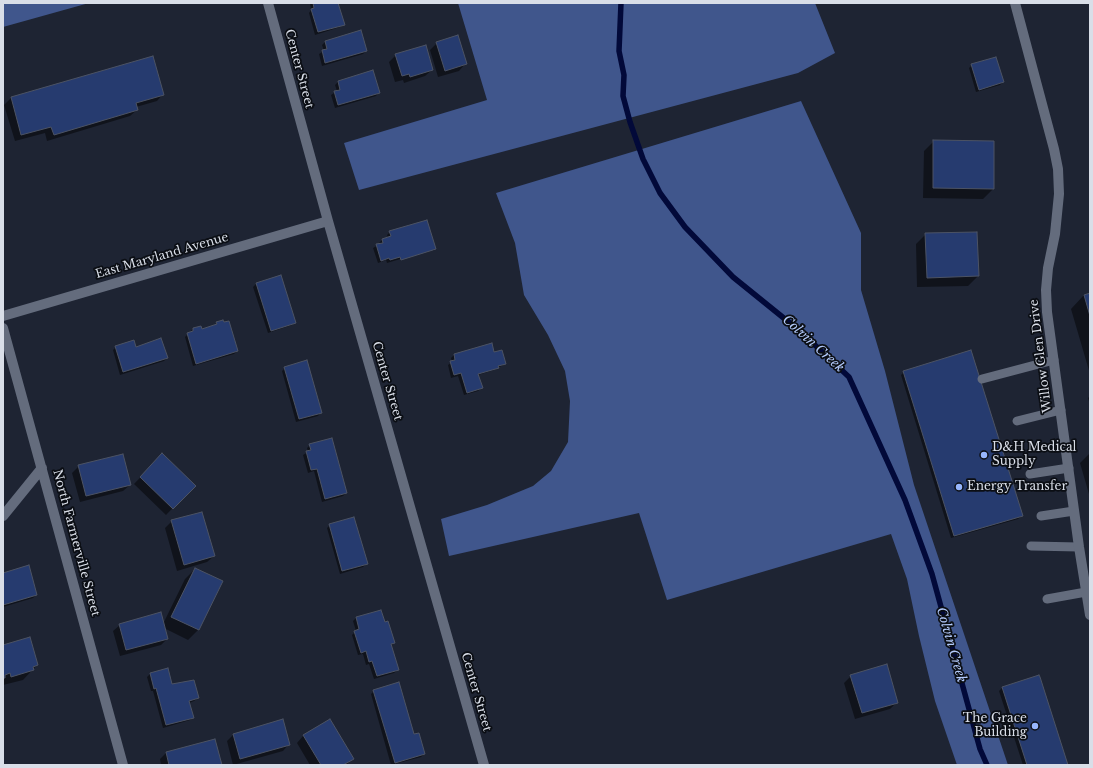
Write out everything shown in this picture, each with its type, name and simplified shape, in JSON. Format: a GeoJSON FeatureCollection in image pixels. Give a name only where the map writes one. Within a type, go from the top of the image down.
{"type":"FeatureCollection","features":[{"type":"Feature","properties":{"kind":"street","name":"Center Street"},"geometry":{"type":"LineString","coordinates":[[268,3],[328,221],[484,765]]}},
{"type":"Feature","properties":{"kind":"street","name":"Willow Glen Drive"},"geometry":{"type":"LineString","coordinates":[[1015,3],[1058,169],[1059,194],[1048,268],[1046,290],[1047,312],[1079,547],[1090,614]]}},
{"type":"Feature","properties":{"kind":"street","name":"East Maryland Avenue"},"geometry":{"type":"LineString","coordinates":[[3,316],[328,221]]}},
{"type":"Feature","properties":{"kind":"street","name":"North Farmerville Street"},"geometry":{"type":"LineString","coordinates":[[3,328],[123,765]]}},
{"type":"Feature","properties":{"kind":"street"},"geometry":{"type":"LineString","coordinates":[[3,516],[42,468]]}},
{"type":"Feature","properties":{"kind":"lane"},"geometry":{"type":"LineString","coordinates":[[982,378],[1054,360]]}},
{"type":"Feature","properties":{"kind":"lane"},"geometry":{"type":"LineString","coordinates":[[1017,421],[1061,410]]}},
{"type":"Feature","properties":{"kind":"lane"},"geometry":{"type":"LineString","coordinates":[[1030,474],[1069,468]]}},
{"type":"Feature","properties":{"kind":"lane"},"geometry":{"type":"LineString","coordinates":[[1041,516],[1074,511]]}},
{"type":"Feature","properties":{"kind":"lane"},"geometry":{"type":"LineString","coordinates":[[1031,546],[1079,547]]}},
{"type":"Feature","properties":{"kind":"lane"},"geometry":{"type":"LineString","coordinates":[[1047,599],[1086,592]]}},
{"type":"Feature","properties":{"kind":"shaded area"},"geometry":{"type":"Polygon","coordinates":[[[3,3],[89,3],[3,27],[3,3]]]}},
{"type":"Feature","properties":{"kind":"shaded area"},"geometry":{"type":"Polygon","coordinates":[[[458,3],[815,3],[835,53],[798,73],[359,190],[344,143],[487,100],[458,3]]]}},
{"type":"Feature","properties":{"kind":"shaded area"},"geometry":{"type":"Polygon","coordinates":[[[801,101],[861,233],[861,290],[885,371],[914,485],[1008,765],[957,765],[935,701],[907,579],[891,534],[667,600],[639,513],[449,556],[441,519],[487,505],[533,486],[551,471],[568,442],[570,401],[565,371],[548,335],[524,295],[515,243],[496,193],[801,101]]]}},
{"type":"Feature","properties":{"kind":"building"},"geometry":{"type":"Polygon","coordinates":[[[313,3],[338,3],[345,25],[318,32],[311,9],[314,8],[313,3]]]}},
{"type":"Feature","properties":{"kind":"building"},"geometry":{"type":"Polygon","coordinates":[[[361,30],[367,51],[325,63],[322,50],[327,49],[325,41],[361,30]]]}},
{"type":"Feature","properties":{"kind":"building"},"geometry":{"type":"Polygon","coordinates":[[[458,35],[467,64],[445,71],[436,42],[458,35]]]}},
{"type":"Feature","properties":{"kind":"building"},"geometry":{"type":"Polygon","coordinates":[[[426,45],[433,70],[410,77],[409,74],[402,76],[395,54],[426,45]]]}},
{"type":"Feature","properties":{"kind":"building"},"geometry":{"type":"Polygon","coordinates":[[[153,56],[164,95],[136,103],[138,110],[54,135],[51,127],[21,135],[11,97],[153,56]]]}},
{"type":"Feature","properties":{"kind":"building"},"geometry":{"type":"Polygon","coordinates":[[[996,57],[1004,82],[979,90],[971,64],[996,57]]]}},
{"type":"Feature","properties":{"kind":"building"},"geometry":{"type":"Polygon","coordinates":[[[373,70],[380,93],[338,105],[334,91],[340,90],[338,81],[373,70]]]}},
{"type":"Feature","properties":{"kind":"building"},"geometry":{"type":"Polygon","coordinates":[[[933,140],[994,141],[994,189],[933,188],[933,140]]]}},
{"type":"Feature","properties":{"kind":"building"},"geometry":{"type":"Polygon","coordinates":[[[427,220],[436,249],[401,260],[400,257],[390,260],[389,258],[381,261],[376,244],[383,243],[382,239],[391,236],[389,231],[427,220]]]}},
{"type":"Feature","properties":{"kind":"building"},"geometry":{"type":"Polygon","coordinates":[[[977,232],[979,276],[927,278],[925,233],[977,232]]]}},
{"type":"Feature","properties":{"kind":"building"},"geometry":{"type":"Polygon","coordinates":[[[281,275],[296,323],[271,331],[256,283],[281,275]]]}},
{"type":"Feature","properties":{"kind":"building"},"geometry":{"type":"Polygon","coordinates":[[[1090,293],[1090,316],[1084,295],[1090,293]]]}},
{"type":"Feature","properties":{"kind":"building"},"geometry":{"type":"Polygon","coordinates":[[[223,320],[224,322],[229,321],[238,351],[196,364],[187,333],[193,331],[193,328],[201,326],[202,329],[217,324],[216,322],[223,320]]]}},
{"type":"Feature","properties":{"kind":"building"},"geometry":{"type":"Polygon","coordinates":[[[161,338],[168,358],[123,372],[115,346],[134,340],[136,347],[161,338]]]}},
{"type":"Feature","properties":{"kind":"building"},"geometry":{"type":"Polygon","coordinates":[[[492,343],[494,352],[502,350],[506,364],[498,366],[499,368],[478,374],[483,388],[467,393],[461,373],[454,375],[450,361],[455,360],[454,354],[492,343]]]}},
{"type":"Feature","properties":{"kind":"building"},"geometry":{"type":"Polygon","coordinates":[[[971,350],[1023,516],[954,536],[903,371],[971,350]]]}},
{"type":"Feature","properties":{"kind":"building"},"geometry":{"type":"Polygon","coordinates":[[[307,360],[322,413],[299,419],[284,367],[307,360]]]}},
{"type":"Feature","properties":{"kind":"building"},"geometry":{"type":"Polygon","coordinates":[[[332,438],[347,493],[325,499],[317,469],[311,470],[306,451],[311,450],[309,444],[332,438]]]}},
{"type":"Feature","properties":{"kind":"building"},"geometry":{"type":"Polygon","coordinates":[[[162,453],[196,486],[173,509],[140,477],[162,453]]]}},
{"type":"Feature","properties":{"kind":"building"},"geometry":{"type":"Polygon","coordinates":[[[123,454],[131,485],[86,496],[78,465],[123,454]]]}},
{"type":"Feature","properties":{"kind":"building"},"geometry":{"type":"Polygon","coordinates":[[[202,512],[215,556],[184,565],[171,520],[202,512]]]}},
{"type":"Feature","properties":{"kind":"building"},"geometry":{"type":"Polygon","coordinates":[[[354,517],[368,564],[342,571],[329,524],[354,517]]]}},
{"type":"Feature","properties":{"kind":"building"},"geometry":{"type":"Polygon","coordinates":[[[29,565],[37,595],[3,605],[3,573],[29,565]]]}},
{"type":"Feature","properties":{"kind":"building"},"geometry":{"type":"Polygon","coordinates":[[[195,568],[223,581],[199,630],[171,617],[195,568]]]}},
{"type":"Feature","properties":{"kind":"building"},"geometry":{"type":"Polygon","coordinates":[[[381,610],[385,622],[388,621],[395,643],[391,644],[399,670],[377,676],[372,661],[369,662],[366,651],[361,653],[354,631],[359,629],[356,617],[381,610]]]}},
{"type":"Feature","properties":{"kind":"building"},"geometry":{"type":"Polygon","coordinates":[[[161,612],[168,639],[126,650],[119,624],[161,612]]]}},
{"type":"Feature","properties":{"kind":"building"},"geometry":{"type":"Polygon","coordinates":[[[30,637],[38,665],[33,667],[34,670],[11,677],[10,673],[5,675],[5,678],[3,678],[3,645],[30,637]]]}},
{"type":"Feature","properties":{"kind":"building"},"geometry":{"type":"Polygon","coordinates":[[[887,664],[898,703],[862,713],[850,675],[887,664]]]}},
{"type":"Feature","properties":{"kind":"building"},"geometry":{"type":"Polygon","coordinates":[[[168,668],[172,684],[194,680],[199,698],[189,701],[194,718],[166,725],[156,688],[154,689],[150,673],[168,668]]]}},
{"type":"Feature","properties":{"kind":"building","name":"The Grace Building"},"geometry":{"type":"Polygon","coordinates":[[[1039,675],[1068,765],[1027,765],[1002,687],[1039,675]]]}},
{"type":"Feature","properties":{"kind":"building"},"geometry":{"type":"Polygon","coordinates":[[[399,682],[414,734],[419,733],[425,754],[395,763],[373,690],[399,682]]]}},
{"type":"Feature","properties":{"kind":"building"},"geometry":{"type":"Polygon","coordinates":[[[283,719],[290,745],[240,759],[233,734],[283,719]]]}},
{"type":"Feature","properties":{"kind":"building"},"geometry":{"type":"Polygon","coordinates":[[[330,719],[354,759],[343,765],[321,765],[303,735],[330,719]]]}},
{"type":"Feature","properties":{"kind":"building"},"geometry":{"type":"Polygon","coordinates":[[[215,739],[222,765],[169,765],[166,752],[215,739]]]}},
{"type":"Feature","properties":{"kind":"waterway","name":"Colvin Creek"},"geometry":{"type":"LineString","coordinates":[[621,3],[619,51],[624,75],[623,96],[643,159],[660,193],[685,227],[733,277],[801,332],[849,377],[905,500],[932,574],[980,749],[987,765]]}},
{"type":"Feature","properties":{"kind":"place","name":"D&H Medical Supply"},"geometry":{"type":"Point","coordinates":[984,455]}},
{"type":"Feature","properties":{"kind":"place","name":"Energy Transfer"},"geometry":{"type":"Point","coordinates":[959,487]}},
{"type":"Feature","properties":{"kind":"place","name":"The Grace Building"},"geometry":{"type":"Point","coordinates":[1035,726]}}]}
